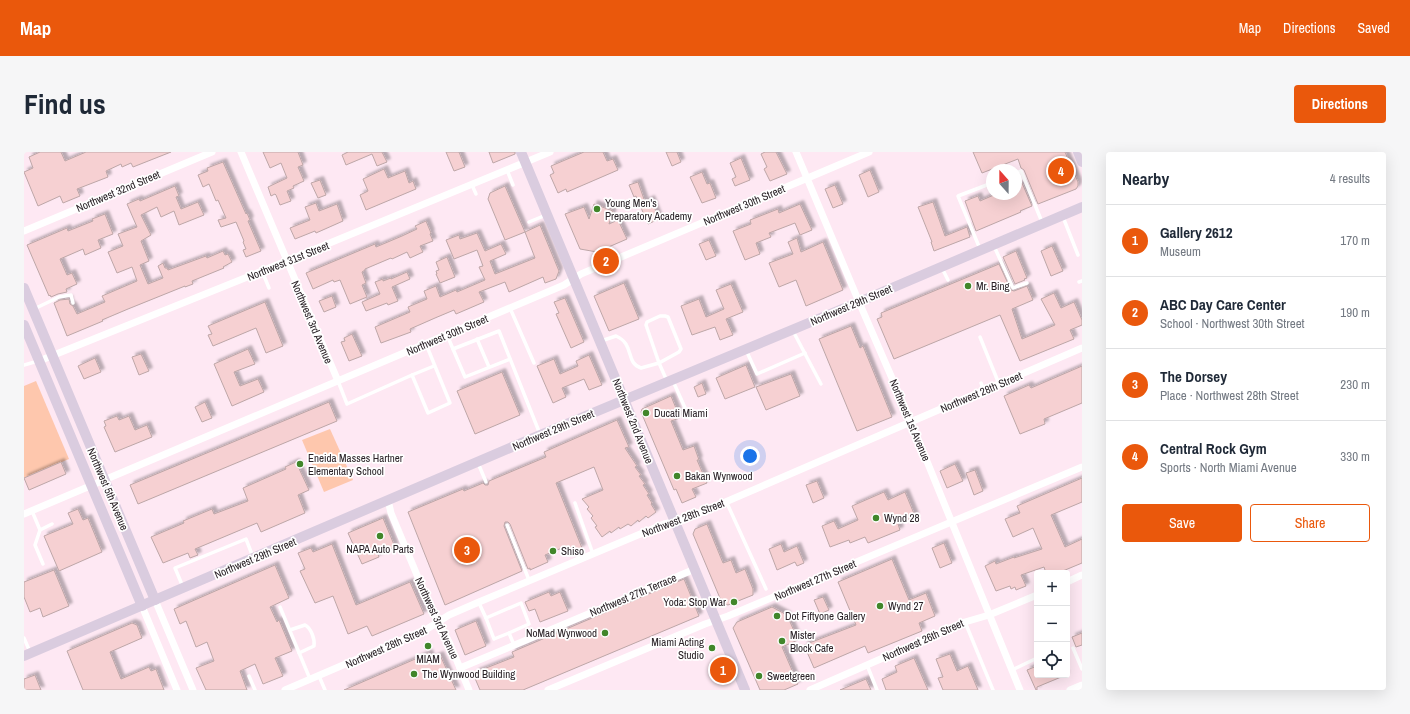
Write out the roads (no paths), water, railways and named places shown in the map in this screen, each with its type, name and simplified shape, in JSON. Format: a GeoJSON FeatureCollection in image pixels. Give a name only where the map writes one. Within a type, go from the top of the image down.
{"type":"FeatureCollection","features":[{"type":"Feature","properties":{"kind":"street","name":"Northwest 32nd Street"},"geometry":{"type":"LineString","coordinates":[[24,231],[212,152]]}},
{"type":"Feature","properties":{"kind":"street","name":"Northwest 3rd Avenue"},"geometry":{"type":"LineString","coordinates":[[241,152],[338,381]]}},
{"type":"Feature","properties":{"kind":"street","name":"Northwest 2nd Avenue"},"geometry":{"type":"LineString","coordinates":[[520,152],[745,690]]}},
{"type":"Feature","properties":{"kind":"street","name":"Northwest 31st Street"},"geometry":{"type":"LineString","coordinates":[[39,361],[550,152]]}},
{"type":"Feature","properties":{"kind":"street","name":"Northwest 1st Avenue"},"geometry":{"type":"LineString","coordinates":[[796,152],[911,422],[1020,690]]}},
{"type":"Feature","properties":{"kind":"street","name":"Northwest 30th Street"},"geometry":{"type":"LineString","coordinates":[[24,514],[564,285],[581,274],[869,152]]}},
{"type":"Feature","properties":{"kind":"street"},"geometry":{"type":"LineString","coordinates":[[1078,152],[1082,162]]}},
{"type":"Feature","properties":{"kind":"street","name":"Northwest 29th Street"},"geometry":{"type":"LineString","coordinates":[[27,654],[540,435],[793,330],[1082,207]]}},
{"type":"Feature","properties":{"kind":"street","name":"Northwest 5th Avenue"},"geometry":{"type":"LineString","coordinates":[[24,288],[193,690]]}},
{"type":"Feature","properties":{"kind":"street","name":"Northwest 5th Avenue"},"geometry":{"type":"LineString","coordinates":[[24,325],[177,690]]}},
{"type":"Feature","properties":{"kind":"street","name":"Northwest 28th Street"},"geometry":{"type":"LineString","coordinates":[[285,690],[427,629],[449,615],[530,580],[664,524],[686,519],[1082,348]]}},
{"type":"Feature","properties":{"kind":"street","name":"Northwest 27th Street"},"geometry":{"type":"LineString","coordinates":[[548,690],[1082,467]]}},
{"type":"Feature","properties":{"kind":"street","name":"Northwest 3rd Avenue"},"geometry":{"type":"LineString","coordinates":[[388,500],[391,513],[430,606],[439,622],[469,690]]}},
{"type":"Feature","properties":{"kind":"street","name":"Northwest 27th Terrace"},"geometry":{"type":"LineString","coordinates":[[460,668],[695,569]]}},
{"type":"Feature","properties":{"kind":"street"},"geometry":{"type":"LineString","coordinates":[[1070,581],[1082,576]]}},
{"type":"Feature","properties":{"kind":"street","name":"Northwest 26th Street"},"geometry":{"type":"LineString","coordinates":[[810,690],[965,622],[989,615],[1034,596]]}},
{"type":"Feature","properties":{"kind":"street"},"geometry":{"type":"LineString","coordinates":[[1070,690],[1082,685]]}},
{"type":"Feature","properties":{"kind":"lane"},"geometry":{"type":"LineString","coordinates":[[507,170],[513,185]]}},
{"type":"Feature","properties":{"kind":"lane"},"geometry":{"type":"LineString","coordinates":[[1022,174],[1042,224]]}},
{"type":"Feature","properties":{"kind":"lane"},"geometry":{"type":"LineString","coordinates":[[472,185],[476,194]]}},
{"type":"Feature","properties":{"kind":"lane"},"geometry":{"type":"LineString","coordinates":[[980,250],[958,196],[986,185]]}},
{"type":"Feature","properties":{"kind":"lane"},"geometry":{"type":"LineString","coordinates":[[529,222],[547,214]]}},
{"type":"Feature","properties":{"kind":"lane"},"geometry":{"type":"LineString","coordinates":[[1062,216],[1078,255]]}},
{"type":"Feature","properties":{"kind":"lane"},"geometry":{"type":"LineString","coordinates":[[994,245],[1013,288],[1027,283]]}},
{"type":"Feature","properties":{"kind":"lane"},"geometry":{"type":"LineString","coordinates":[[942,267],[948,280]]}},
{"type":"Feature","properties":{"kind":"lane"},"geometry":{"type":"LineString","coordinates":[[262,271],[269,288]]}},
{"type":"Feature","properties":{"kind":"lane"},"geometry":{"type":"LineString","coordinates":[[33,309],[59,297],[70,295],[73,303]]}},
{"type":"Feature","properties":{"kind":"lane"},"geometry":{"type":"LineString","coordinates":[[510,308],[534,363]]}},
{"type":"Feature","properties":{"kind":"lane"},"geometry":{"type":"LineString","coordinates":[[600,342],[616,336],[622,339],[626,342],[633,364],[641,368],[659,362],[679,352],[681,349],[668,317],[665,316],[652,319],[647,322],[646,325],[659,362],[690,419]]}},
{"type":"Feature","properties":{"kind":"lane"},"geometry":{"type":"LineString","coordinates":[[793,330],[821,384]]}},
{"type":"Feature","properties":{"kind":"lane"},"geometry":{"type":"LineString","coordinates":[[453,349],[499,331],[540,435]]}},
{"type":"Feature","properties":{"kind":"lane"},"geometry":{"type":"LineString","coordinates":[[447,334],[465,377],[510,359]]}},
{"type":"Feature","properties":{"kind":"lane"},"geometry":{"type":"LineString","coordinates":[[980,337],[999,384]]}},
{"type":"Feature","properties":{"kind":"lane"},"geometry":{"type":"LineString","coordinates":[[477,339],[489,367]]}},
{"type":"Feature","properties":{"kind":"lane"},"geometry":{"type":"LineString","coordinates":[[412,376],[428,413],[450,403],[426,344]]}},
{"type":"Feature","properties":{"kind":"lane"},"geometry":{"type":"LineString","coordinates":[[746,349],[757,374],[805,353]]}},
{"type":"Feature","properties":{"kind":"lane","name":"Northwest 31st Street"},"geometry":{"type":"LineString","coordinates":[[24,365],[39,361]]}},
{"type":"Feature","properties":{"kind":"lane"},"geometry":{"type":"LineString","coordinates":[[338,381],[346,404],[434,366]]}},
{"type":"Feature","properties":{"kind":"lane"},"geometry":{"type":"LineString","coordinates":[[981,383],[984,390]]}},
{"type":"Feature","properties":{"kind":"lane"},"geometry":{"type":"LineString","coordinates":[[478,462],[486,482]]}},
{"type":"Feature","properties":{"kind":"lane"},"geometry":{"type":"LineString","coordinates":[[726,501],[766,589]]}},
{"type":"Feature","properties":{"kind":"lane"},"geometry":{"type":"LineString","coordinates":[[575,503],[593,554]]}},
{"type":"Feature","properties":{"kind":"lane"},"geometry":{"type":"LineString","coordinates":[[32,510],[40,530],[35,545],[43,564]]}},
{"type":"Feature","properties":{"kind":"lane"},"geometry":{"type":"LineString","coordinates":[[40,530],[52,524]]}},
{"type":"Feature","properties":{"kind":"lane"},"geometry":{"type":"LineString","coordinates":[[506,525],[530,580]]}},
{"type":"Feature","properties":{"kind":"lane"},"geometry":{"type":"LineString","coordinates":[[183,588],[174,568],[246,539],[253,558]]}},
{"type":"Feature","properties":{"kind":"lane"},"geometry":{"type":"LineString","coordinates":[[479,602],[494,640],[529,624],[521,603],[486,618]]}},
{"type":"Feature","properties":{"kind":"lane"},"geometry":{"type":"LineString","coordinates":[[280,607],[310,679]]}},
{"type":"Feature","properties":{"kind":"lane"},"geometry":{"type":"LineString","coordinates":[[965,622],[993,690]]}},
{"type":"Feature","properties":{"kind":"lane"},"geometry":{"type":"LineString","coordinates":[[290,630],[305,624],[309,627],[312,634],[314,646],[299,653]]}},
{"type":"Feature","properties":{"kind":"lane"},"geometry":{"type":"LineString","coordinates":[[509,633],[514,645]]}},
{"type":"Feature","properties":{"kind":"lane"},"geometry":{"type":"LineString","coordinates":[[24,638],[27,654]]}},
{"type":"Feature","properties":{"kind":"lane"},"geometry":{"type":"LineString","coordinates":[[1073,648],[1082,669]]}},
{"type":"Feature","properties":{"kind":"lane"},"geometry":{"type":"LineString","coordinates":[[1012,670],[1034,659]]}},
{"type":"Feature","properties":{"kind":"lane"},"geometry":{"type":"LineString","coordinates":[[867,665],[877,690]]}},
{"type":"Feature","properties":{"kind":"lane"},"geometry":{"type":"LineString","coordinates":[[249,676],[255,690]]}},
{"type":"Feature","properties":{"kind":"lane"},"geometry":{"type":"LineString","coordinates":[[318,676],[325,690]]}},
{"type":"Feature","properties":{"kind":"place","name":"Central Rock Gym"},"geometry":{"type":"Point","coordinates":[1061,171]}},
{"type":"Feature","properties":{"kind":"place","name":"Young Men's Preparatory Academy"},"geometry":{"type":"Point","coordinates":[597,209]}},
{"type":"Feature","properties":{"kind":"place","name":"ABC Day Care Center"},"geometry":{"type":"Point","coordinates":[606,261]}},
{"type":"Feature","properties":{"kind":"place","name":"Mr. Bing"},"geometry":{"type":"Point","coordinates":[968,286]}},
{"type":"Feature","properties":{"kind":"place","name":"Ducati Miami"},"geometry":{"type":"Point","coordinates":[646,413]}},
{"type":"Feature","properties":{"kind":"place","name":"Eneida Masses Hartner Elementary School"},"geometry":{"type":"Point","coordinates":[300,464]}},
{"type":"Feature","properties":{"kind":"place","name":"Bakan Wynwood"},"geometry":{"type":"Point","coordinates":[677,476]}},
{"type":"Feature","properties":{"kind":"place","name":"Wynd 28"},"geometry":{"type":"Point","coordinates":[876,518]}},
{"type":"Feature","properties":{"kind":"place","name":"NAPA Auto Parts"},"geometry":{"type":"Point","coordinates":[380,536]}},
{"type":"Feature","properties":{"kind":"place","name":"The Dorsey"},"geometry":{"type":"Point","coordinates":[467,550]}},
{"type":"Feature","properties":{"kind":"place","name":"Shiso"},"geometry":{"type":"Point","coordinates":[553,551]}},
{"type":"Feature","properties":{"kind":"place","name":"Yoda: Stop War"},"geometry":{"type":"Point","coordinates":[734,602]}},
{"type":"Feature","properties":{"kind":"place","name":"Wynd 27"},"geometry":{"type":"Point","coordinates":[880,606]}},
{"type":"Feature","properties":{"kind":"place","name":"Dot Fiftyone Gallery"},"geometry":{"type":"Point","coordinates":[777,616]}},
{"type":"Feature","properties":{"kind":"place","name":"NoMad Wynwood"},"geometry":{"type":"Point","coordinates":[605,633]}},
{"type":"Feature","properties":{"kind":"place","name":"Mister Block Cafe"},"geometry":{"type":"Point","coordinates":[782,641]}},
{"type":"Feature","properties":{"kind":"place","name":"MIAM"},"geometry":{"type":"Point","coordinates":[428,646]}},
{"type":"Feature","properties":{"kind":"place","name":"Miami Acting Studio"},"geometry":{"type":"Point","coordinates":[712,648]}},
{"type":"Feature","properties":{"kind":"place","name":"Gallery 2612"},"geometry":{"type":"Point","coordinates":[723,670]}},
{"type":"Feature","properties":{"kind":"place","name":"The Wynwood Building"},"geometry":{"type":"Point","coordinates":[414,674]}},
{"type":"Feature","properties":{"kind":"place","name":"Sweetgreen"},"geometry":{"type":"Point","coordinates":[759,676]}}]}
